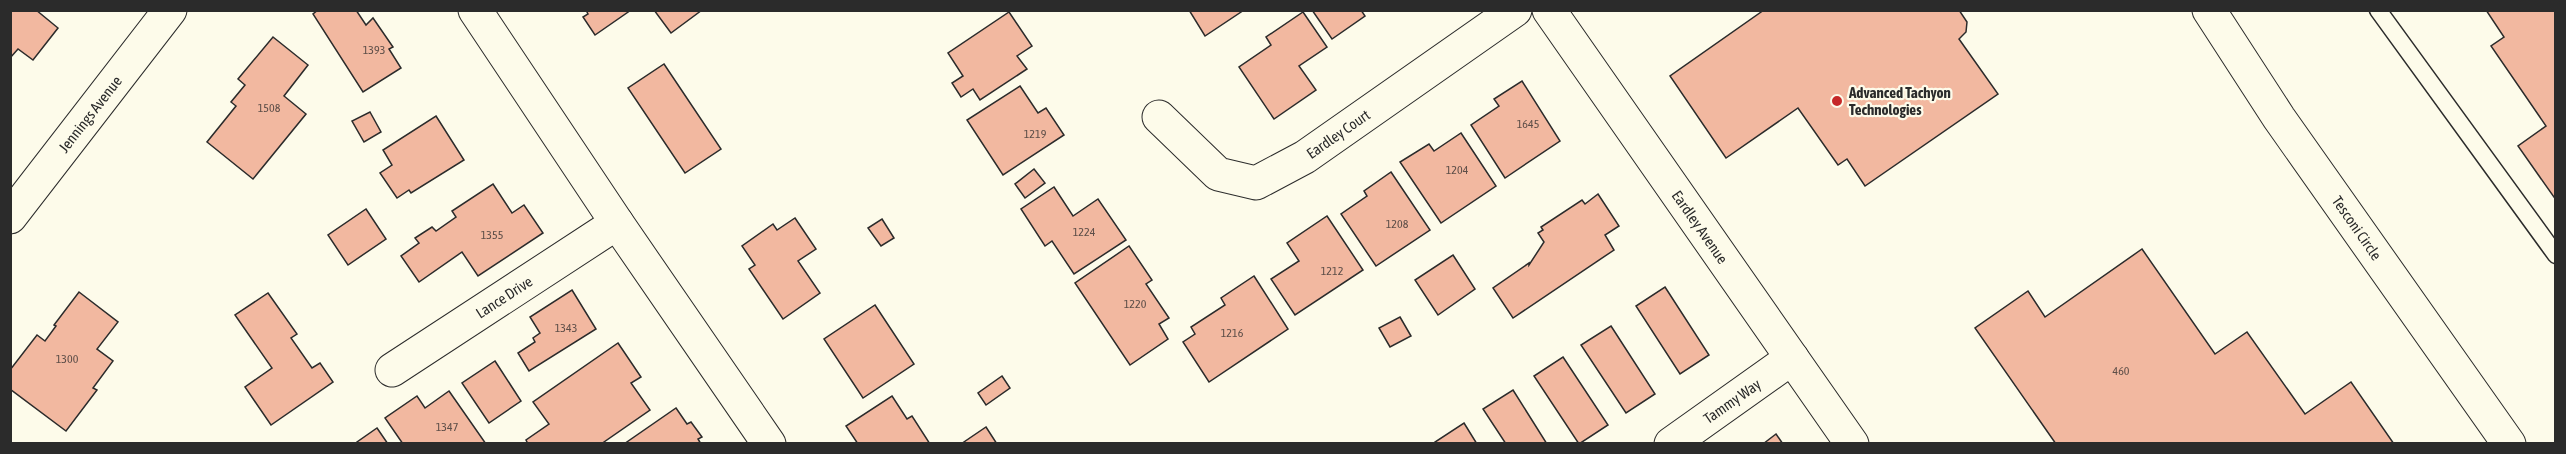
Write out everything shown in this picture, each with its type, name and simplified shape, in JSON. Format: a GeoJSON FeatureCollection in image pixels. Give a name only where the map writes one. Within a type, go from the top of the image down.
{"type":"FeatureCollection","features":[{"type":"Feature","properties":{"kind":"street","name":"Jennings Avenue"},"geometry":{"type":"LineString","coordinates":[[10,217],[170,10]]}},
{"type":"Feature","properties":{"kind":"street"},"geometry":{"type":"LineString","coordinates":[[475,10],[617,223],[769,444]]}},
{"type":"Feature","properties":{"kind":"street","name":"Eardley Court"},"geometry":{"type":"LineString","coordinates":[[1159,117],[1218,174],[1256,183],[1305,157],[1515,10]]}},
{"type":"Feature","properties":{"kind":"street","name":"Eardley Avenue"},"geometry":{"type":"LineString","coordinates":[[1549,10],[1852,444]]}},
{"type":"Feature","properties":{"kind":"street","name":"Tesconi Circle"},"geometry":{"type":"LineString","coordinates":[[2209,10],[2279,118],[2509,444]]}},
{"type":"Feature","properties":{"kind":"street","name":"Lance Drive"},"geometry":{"type":"LineString","coordinates":[[392,370],[617,223]]}},
{"type":"Feature","properties":{"kind":"street","name":"Tammy Way"},"geometry":{"type":"LineString","coordinates":[[1671,444],[1792,358]]}},
{"type":"Feature","properties":{"kind":"lane"},"geometry":{"type":"LineString","coordinates":[[2378,10],[2556,255]]}},
{"type":"Feature","properties":{"kind":"building"},"geometry":{"type":"Polygon","coordinates":[[[10,10],[36,10],[58,28],[33,60],[18,49],[10,58],[10,10]]]}},
{"type":"Feature","properties":{"kind":"building"},"geometry":{"type":"Polygon","coordinates":[[[318,10],[356,10],[366,25],[373,18],[393,47],[389,49],[401,68],[363,92],[313,14],[318,10]]]}},
{"type":"Feature","properties":{"kind":"building"},"geometry":{"type":"Polygon","coordinates":[[[586,10],[631,10],[595,35],[583,17],[588,14],[586,10]]]}},
{"type":"Feature","properties":{"kind":"building"},"geometry":{"type":"Polygon","coordinates":[[[654,10],[702,10],[671,33],[654,10]]]}},
{"type":"Feature","properties":{"kind":"building"},"geometry":{"type":"Polygon","coordinates":[[[1189,10],[1244,10],[1205,36],[1189,10]]]}},
{"type":"Feature","properties":{"kind":"building"},"geometry":{"type":"Polygon","coordinates":[[[1312,10],[1361,10],[1365,16],[1332,39],[1312,10]]]}},
{"type":"Feature","properties":{"kind":"building","name":"Advanced Tachyon Technologies"},"geometry":{"type":"Polygon","coordinates":[[[1764,10],[1959,10],[1967,22],[1966,32],[1959,39],[1998,94],[1865,186],[1847,159],[1838,165],[1798,108],[1726,158],[1670,76],[1764,10]]]}},
{"type":"Feature","properties":{"kind":"building"},"geometry":{"type":"Polygon","coordinates":[[[2486,10],[2556,10],[2556,200],[2518,146],[2546,126],[2491,46],[2504,37],[2486,10]]]}},
{"type":"Feature","properties":{"kind":"building"},"geometry":{"type":"Polygon","coordinates":[[[1009,12],[1032,46],[1017,56],[1027,69],[980,100],[973,89],[961,97],[952,83],[963,76],[948,53],[1009,12]]]}},
{"type":"Feature","properties":{"kind":"building"},"geometry":{"type":"Polygon","coordinates":[[[1303,12],[1327,47],[1299,66],[1316,90],[1274,119],[1239,67],[1271,45],[1266,37],[1303,12]]]}},
{"type":"Feature","properties":{"kind":"building"},"geometry":{"type":"Polygon","coordinates":[[[273,37],[308,65],[284,96],[306,114],[253,179],[207,142],[236,106],[231,102],[245,85],[238,79],[273,37]]]}},
{"type":"Feature","properties":{"kind":"building"},"geometry":{"type":"Polygon","coordinates":[[[664,64],[721,149],[685,173],[628,88],[664,64]]]}},
{"type":"Feature","properties":{"kind":"building"},"geometry":{"type":"Polygon","coordinates":[[[1522,81],[1560,141],[1505,178],[1471,125],[1499,106],[1494,99],[1522,81]]]}},
{"type":"Feature","properties":{"kind":"building"},"geometry":{"type":"Polygon","coordinates":[[[1020,86],[1038,113],[1046,108],[1064,135],[1003,175],[967,120],[1020,86]]]}},
{"type":"Feature","properties":{"kind":"building"},"geometry":{"type":"Polygon","coordinates":[[[370,112],[381,132],[364,142],[352,121],[370,112]]]}},
{"type":"Feature","properties":{"kind":"building"},"geometry":{"type":"Polygon","coordinates":[[[436,116],[464,160],[411,193],[409,190],[397,198],[380,173],[392,165],[383,150],[436,116]]]}},
{"type":"Feature","properties":{"kind":"building"},"geometry":{"type":"Polygon","coordinates":[[[1461,133],[1496,186],[1441,223],[1400,162],[1429,144],[1434,151],[1461,133]]]}},
{"type":"Feature","properties":{"kind":"building"},"geometry":{"type":"Polygon","coordinates":[[[1034,169],[1045,183],[1025,198],[1015,184],[1034,169]]]}},
{"type":"Feature","properties":{"kind":"building"},"geometry":{"type":"Polygon","coordinates":[[[1391,172],[1430,230],[1376,266],[1341,214],[1367,196],[1364,191],[1391,172]]]}},
{"type":"Feature","properties":{"kind":"building"},"geometry":{"type":"Polygon","coordinates":[[[493,184],[512,213],[524,205],[543,233],[478,276],[462,252],[419,282],[401,256],[419,243],[415,238],[432,227],[436,231],[456,217],[452,211],[493,184]]]}},
{"type":"Feature","properties":{"kind":"building"},"geometry":{"type":"Polygon","coordinates":[[[1054,187],[1073,216],[1098,199],[1126,240],[1074,274],[1052,241],[1045,246],[1021,209],[1054,187]]]}},
{"type":"Feature","properties":{"kind":"building"},"geometry":{"type":"Polygon","coordinates":[[[1598,194],[1619,226],[1605,235],[1614,250],[1513,318],[1493,288],[1529,263],[1529,265],[1544,242],[1538,233],[1543,230],[1541,227],[1582,200],[1585,204],[1598,194]]]}},
{"type":"Feature","properties":{"kind":"building"},"geometry":{"type":"Polygon","coordinates":[[[366,209],[386,239],[348,265],[328,235],[366,209]]]}},
{"type":"Feature","properties":{"kind":"building"},"geometry":{"type":"Polygon","coordinates":[[[1327,216],[1363,270],[1295,315],[1271,279],[1299,261],[1287,243],[1327,216]]]}},
{"type":"Feature","properties":{"kind":"building"},"geometry":{"type":"Polygon","coordinates":[[[795,218],[816,249],[798,261],[820,293],[783,319],[749,269],[755,265],[742,246],[773,224],[777,230],[795,218]]]}},
{"type":"Feature","properties":{"kind":"building"},"geometry":{"type":"Polygon","coordinates":[[[882,219],[894,238],[881,246],[868,228],[882,219]]]}},
{"type":"Feature","properties":{"kind":"building"},"geometry":{"type":"Polygon","coordinates":[[[1129,246],[1152,280],[1146,284],[1169,318],[1159,324],[1168,339],[1130,365],[1075,283],[1129,246]]]}},
{"type":"Feature","properties":{"kind":"building"},"geometry":{"type":"Polygon","coordinates":[[[2142,249],[2215,354],[2247,332],[2305,414],[2351,382],[2394,444],[2056,444],[1975,328],[2028,291],[2045,317],[2142,249]]]}},
{"type":"Feature","properties":{"kind":"building"},"geometry":{"type":"Polygon","coordinates":[[[1453,255],[1475,289],[1438,315],[1415,280],[1453,255]]]}},
{"type":"Feature","properties":{"kind":"building"},"geometry":{"type":"Polygon","coordinates":[[[1254,276],[1288,329],[1209,382],[1183,342],[1195,334],[1191,327],[1225,305],[1221,298],[1254,276]]]}},
{"type":"Feature","properties":{"kind":"building"},"geometry":{"type":"Polygon","coordinates":[[[1665,287],[1709,355],[1680,374],[1636,306],[1665,287]]]}},
{"type":"Feature","properties":{"kind":"building"},"geometry":{"type":"Polygon","coordinates":[[[572,290],[596,329],[529,371],[518,353],[535,342],[533,338],[540,333],[530,317],[572,290]]]}},
{"type":"Feature","properties":{"kind":"building"},"geometry":{"type":"Polygon","coordinates":[[[79,292],[118,322],[97,349],[113,361],[93,388],[97,390],[66,431],[10,389],[10,370],[37,335],[45,341],[79,292]]]}},
{"type":"Feature","properties":{"kind":"building"},"geometry":{"type":"Polygon","coordinates":[[[268,293],[297,334],[291,338],[312,368],[320,363],[333,382],[271,425],[245,387],[272,368],[235,315],[268,293]]]}},
{"type":"Feature","properties":{"kind":"building"},"geometry":{"type":"Polygon","coordinates":[[[875,305],[914,364],[863,398],[824,339],[875,305]]]}},
{"type":"Feature","properties":{"kind":"building"},"geometry":{"type":"Polygon","coordinates":[[[1400,317],[1411,336],[1390,347],[1379,328],[1400,317]]]}},
{"type":"Feature","properties":{"kind":"building"},"geometry":{"type":"Polygon","coordinates":[[[1611,326],[1655,394],[1626,413],[1581,345],[1611,326]]]}},
{"type":"Feature","properties":{"kind":"building"},"geometry":{"type":"Polygon","coordinates":[[[618,343],[641,377],[631,383],[650,410],[601,444],[528,444],[526,440],[549,424],[533,402],[618,343]]]}},
{"type":"Feature","properties":{"kind":"building"},"geometry":{"type":"Polygon","coordinates":[[[1563,357],[1608,425],[1579,444],[1534,376],[1563,357]]]}},
{"type":"Feature","properties":{"kind":"building"},"geometry":{"type":"Polygon","coordinates":[[[495,361],[521,401],[489,423],[462,383],[495,361]]]}},
{"type":"Feature","properties":{"kind":"building"},"geometry":{"type":"Polygon","coordinates":[[[1002,376],[1010,388],[986,405],[978,393],[1002,376]]]}},
{"type":"Feature","properties":{"kind":"building"},"geometry":{"type":"Polygon","coordinates":[[[1513,390],[1547,444],[1506,444],[1483,409],[1513,390]]]}},
{"type":"Feature","properties":{"kind":"building"},"geometry":{"type":"Polygon","coordinates":[[[449,391],[486,444],[403,444],[385,418],[417,396],[425,408],[449,391]]]}},
{"type":"Feature","properties":{"kind":"building"},"geometry":{"type":"Polygon","coordinates":[[[892,396],[907,419],[912,416],[930,444],[858,444],[846,426],[892,396]]]}},
{"type":"Feature","properties":{"kind":"building"},"geometry":{"type":"Polygon","coordinates":[[[676,408],[687,424],[691,422],[702,437],[698,439],[701,444],[624,444],[676,408]]]}},
{"type":"Feature","properties":{"kind":"building"},"geometry":{"type":"Polygon","coordinates":[[[1464,423],[1477,444],[1436,444],[1435,442],[1464,423]]]}},
{"type":"Feature","properties":{"kind":"building"},"geometry":{"type":"Polygon","coordinates":[[[986,427],[997,444],[961,444],[986,427]]]}},
{"type":"Feature","properties":{"kind":"building"},"geometry":{"type":"Polygon","coordinates":[[[377,428],[388,444],[358,444],[357,442],[377,428]]]}},
{"type":"Feature","properties":{"kind":"building"},"geometry":{"type":"Polygon","coordinates":[[[1776,434],[1783,444],[1763,444],[1776,434]]]}},
{"type":"Feature","properties":{"kind":"place","name":"Advanced Tachyon Technologies"},"geometry":{"type":"Point","coordinates":[1837,101]}}]}
